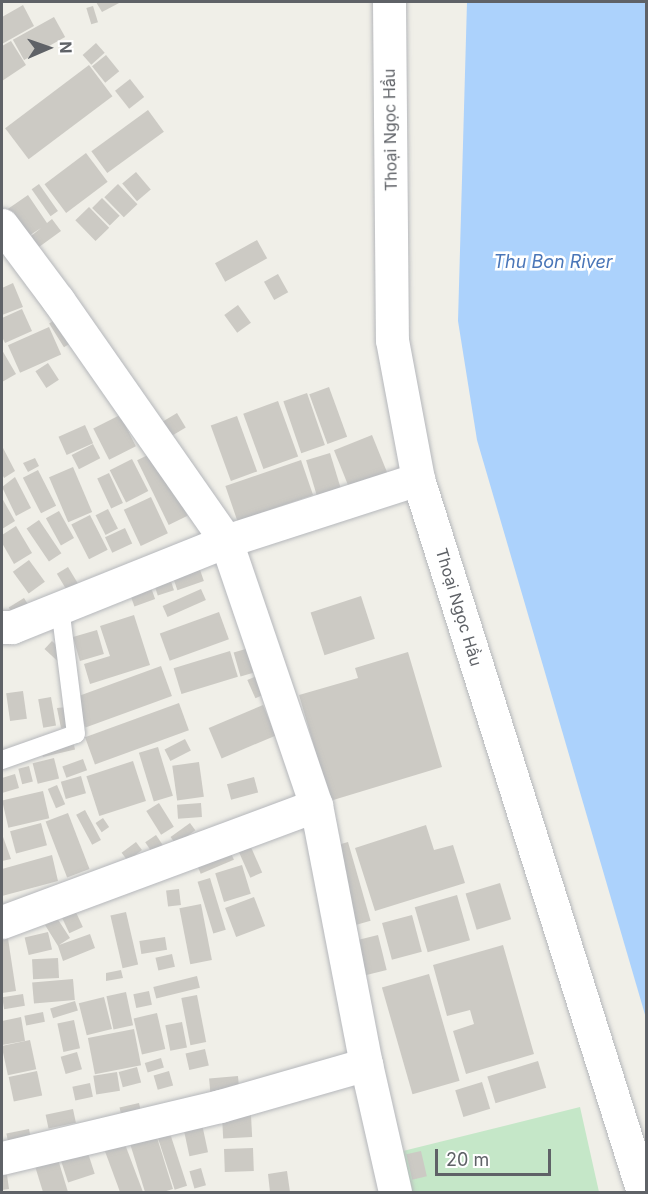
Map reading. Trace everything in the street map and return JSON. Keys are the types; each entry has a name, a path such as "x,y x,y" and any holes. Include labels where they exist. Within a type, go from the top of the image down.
{"street":[{"name":"Thoại Ngọc Hầu","path":"389,2 392,340 418,479 643,1192"},
{"path":"2,225 58,300 226,541 316,805 366,1064 395,1192"},
{"path":"2,627 12,627 226,541 418,479"},
{"path":"2,922 316,805"},
{"path":"2,1158 219,1106 366,1064"}],"lane":[{"path":"2,760 76,734 60,608"}],"green space":[{"path":"580,1107 599,1192 406,1192 399,1152"}],"water":[{"name":"Thu Bon River","path":"467,2 646,2 646,1018 477,440 458,321"}],"building":[{"path":"96,2 121,2 102,12"},
{"path":"23,5 34,26 2,44 2,17"},
{"path":"93,6 98,22 91,24 86,8"},
{"path":"54,17 65,37 24,60 13,40"},
{"path":"11,41 26,65 2,81 2,46"},
{"path":"96,43 105,53 91,65 83,55"},
{"path":"106,55 119,71 105,83 92,66"},
{"path":"89,65 112,96 29,159 5,128"},
{"path":"130,79 144,97 129,109 115,91"},
{"path":"148,110 164,132 107,173 91,151"},
{"path":"86,153 108,182 66,213 44,184"},
{"path":"136,172 151,190 137,201 122,184"},
{"path":"39,184 58,211 51,216 32,189"},
{"path":"118,184 137,204 124,217 104,197"},
{"path":"28,195 47,223 52,219 61,231 39,247 31,236 41,228 21,241 2,213"},
{"path":"102,198 120,216 110,226 92,208"},
{"path":"89,207 109,228 95,241 75,220"},
{"path":"257,240 267,258 225,282 215,263"},
{"path":"278,274 288,292 274,300 264,282"},
{"path":"13,283 23,307 2,315 2,288"},
{"path":"238,305 251,323 237,333 224,315"},
{"path":"22,309 32,331 5,343 2,337 2,318"},
{"path":"61,316 76,340 64,347 49,323"},
{"path":"49,327 61,354 20,373 8,345"},
{"path":"2,350 16,374 2,382"},
{"path":"48,363 59,380 46,388 35,371"},
{"path":"329,387 347,437 327,444 309,394"},
{"path":"307,393 325,445 301,453 283,401"},
{"path":"278,401 298,456 263,469 243,414"},
{"path":"177,413 186,428 169,437 161,423"},
{"path":"120,415 136,446 109,460 93,429"},
{"path":"237,416 257,471 231,481 211,426"},
{"path":"85,425 93,443 67,455 59,437"},
{"path":"372,435 390,480 352,495 334,450"},
{"path":"93,444 100,458 79,469 72,455"},
{"path":"2,446 15,471 4,478 2,474"},
{"path":"156,451 188,516 169,525 137,460"},
{"path":"330,453 341,488 317,496 306,460"},
{"path":"35,458 39,466 28,472 23,463"},
{"path":"132,459 148,491 126,502 110,470"},
{"path":"301,460 313,495 237,521 225,486"},
{"path":"73,467 92,512 68,522 49,477"},
{"path":"38,470 56,506 41,513 23,478"},
{"path":"109,473 123,503 111,508 97,478"},
{"path":"15,477 31,508 16,516 2,487"},
{"path":"151,497 168,533 141,546 124,510"},
{"path":"2,498 15,521 2,529"},
{"path":"108,509 118,529 106,535 96,515"},
{"path":"59,511 74,538 61,545 46,518"},
{"path":"90,515 108,550 89,559 71,525"},
{"path":"39,520 61,553 49,562 27,528"},
{"path":"16,526 32,553 14,564 2,543 2,535"},
{"path":"125,528 132,543 112,553 105,537"},
{"path":"29,560 45,582 29,594 13,572"},
{"path":"198,564 204,581 177,590 172,573"},
{"path":"68,567 81,589 70,596 57,574"},
{"path":"169,575 174,590 158,595 153,580"},
{"path":"150,585 155,599 134,607 129,593"},
{"path":"201,589 206,600 168,617 163,606"},
{"path":"361,596 375,639 324,655 311,612"},
{"path":"24,598 32,611 17,620 9,608"},
{"path":"219,612 229,639 170,661 160,634"},
{"path":"134,615 150,665 90,684 84,664 110,656 100,626"},
{"path":"97,630 104,654 80,661 73,637"},
{"path":"52,641 67,655 60,663 44,649"},
{"path":"249,648 256,672 241,676 234,652"},
{"path":"230,651 238,677 181,694 174,668"},
{"path":"408,652 442,767 330,801 299,695 358,678 355,668"},
{"path":"161,666 172,696 85,728 75,697"},
{"path":"261,674 269,692 255,698 247,680"},
{"path":"23,691 27,719 10,721 6,693"},
{"path":"51,697 56,726 43,728 38,699"},
{"path":"179,703 189,730 95,764 85,737"},
{"path":"263,705 276,735 222,758 209,728"},
{"path":"66,707 71,726 61,728 57,708"},
{"path":"71,732 75,750 43,757 39,739"},
{"path":"185,739 191,751 170,761 165,749"},
{"path":"158,747 173,796 154,802 139,753"},
{"path":"54,758 59,778 38,784 33,763"},
{"path":"83,759 87,770 66,778 62,767"},
{"path":"133,761 146,801 99,816 86,776"},
{"path":"199,762 204,797 177,800 172,766"},
{"path":"29,766 33,782 22,784 18,769"},
{"path":"15,774 19,788 2,793 2,778"},
{"path":"81,776 86,793 66,799 61,782"},
{"path":"254,777 258,792 231,800 227,784"},
{"path":"57,785 65,804 56,808 48,789"},
{"path":"43,791 49,818 8,828 2,800"},
{"path":"159,803 174,827 161,835 146,811"},
{"path":"201,803 202,817 178,819 177,805"},
{"path":"85,810 101,840 92,845 76,815"},
{"path":"68,813 90,869 67,878 46,822"},
{"path":"103,818 109,827 102,832 96,823"},
{"path":"41,823 47,845 16,853 10,831"},
{"path":"190,823 195,830 176,844 171,837"},
{"path":"426,825 434,850 453,845 465,883 375,911 355,848"},
{"path":"2,834 11,859 2,861"},
{"path":"156,835 164,847 153,854 145,842"},
{"path":"136,842 142,850 128,861 122,853"},
{"path":"348,842 371,921 350,927 328,848"},
{"path":"250,845 262,872 250,878 238,850"},
{"path":"228,846 234,860 201,874 195,860"},
{"path":"52,855 58,881 2,896 2,869"},
{"path":"242,865 251,894 224,902 215,873"},
{"path":"210,878 226,930 213,933 198,882"},
{"path":"500,883 511,919 477,930 466,894"},
{"path":"179,889 181,905 168,906 166,891"},
{"path":"457,895 470,940 428,952 415,907"},
{"path":"254,897 265,926 236,937 225,908"},
{"path":"201,904 212,960 190,964 179,908"},
{"path":"74,908 83,927 69,933 60,914"},
{"path":"126,912 138,965 123,968 110,916"},
{"path":"412,915 422,952 392,960 382,923"},
{"path":"57,918 70,938 59,945 90,934 95,948 63,961 58,946 45,925"},
{"path":"7,932 16,991 2,993 2,933"},
{"path":"48,932 52,950 29,955 25,937"},
{"path":"378,935 387,970 363,976 355,941"},
{"path":"165,937 167,950 141,954 139,941"},
{"path":"503,945 534,1054 466,1074 453,1031 474,1024 470,1010 447,1016 433,965"},
{"path":"172,954 175,967 158,970 155,958"},
{"path":"58,958 59,978 33,979 32,959"},
{"path":"121,970 123,978 106,981 106,973"},
{"path":"429,974 460,1081 412,1094 382,988"},
{"path":"197,976 200,988 156,999 153,987"},
{"path":"73,979 75,1000 34,1003 32,983"},
{"path":"149,991 152,1005 136,1008 133,994"},
{"path":"126,992 133,1025 114,1029 106,996"},
{"path":"23,994 25,1006 4,1009 2,997"},
{"path":"197,995 206,1042 190,1045 181,998"},
{"path":"104,997 112,1029 87,1035 79,1003"},
{"path":"75,1001 78,1011 53,1018 50,1009"},
{"path":"43,1012 45,1022 26,1025 24,1016"},
{"path":"157,1013 165,1049 142,1054 134,1018"},
{"path":"21,1017 25,1041 2,1045 2,1021"},
{"path":"74,1020 80,1048 63,1052 57,1024"},
{"path":"182,1022 187,1048 170,1051 165,1025"},
{"path":"134,1029 141,1065 95,1074 88,1038"},
{"path":"30,1040 36,1069 8,1075 2,1046"},
{"path":"205,1049 209,1066 189,1070 186,1053"},
{"path":"77,1052 82,1069 66,1074 61,1057"},
{"path":"161,1058 164,1068 148,1073 145,1063"},
{"path":"538,1061 546,1088 496,1103 487,1076"},
{"path":"137,1067 141,1082 123,1087 119,1072"},
{"path":"37,1071 42,1095 14,1101 9,1077"},
{"path":"169,1071 173,1085 158,1090 154,1075"},
{"path":"117,1072 120,1091 96,1095 93,1076"},
{"path":"238,1076 240,1098 211,1100 209,1079"},
{"path":"482,1082 490,1109 463,1117 455,1090"},
{"path":"90,1083 93,1097 75,1100 72,1087"},
{"path":"139,1103 142,1116 122,1120 120,1107"},
{"path":"73,1109 76,1123 49,1129 46,1115"},
{"path":"251,1115 252,1137 223,1138 222,1117"},
{"path":"167,1124 187,1186 175,1190 155,1128"},
{"path":"202,1124 208,1152 189,1156 183,1128"},
{"path":"154,1128 173,1189 163,1192 145,1192 128,1137"},
{"path":"29,1129 31,1139 8,1143 6,1133"},
{"path":"123,1139 143,1192 120,1192 103,1146"},
{"path":"253,1148 254,1171 225,1172 224,1149"},
{"path":"87,1150 95,1174 68,1182 60,1159"},
{"path":"421,1151 427,1176 412,1180 406,1154"},
{"path":"57,1156 68,1192 43,1192 34,1163"},
{"path":"5,1161 9,1189 2,1190 2,1162"},
{"path":"201,1168 206,1185 194,1189 189,1171"},
{"path":"287,1171 290,1192 270,1192 268,1174"}]}
